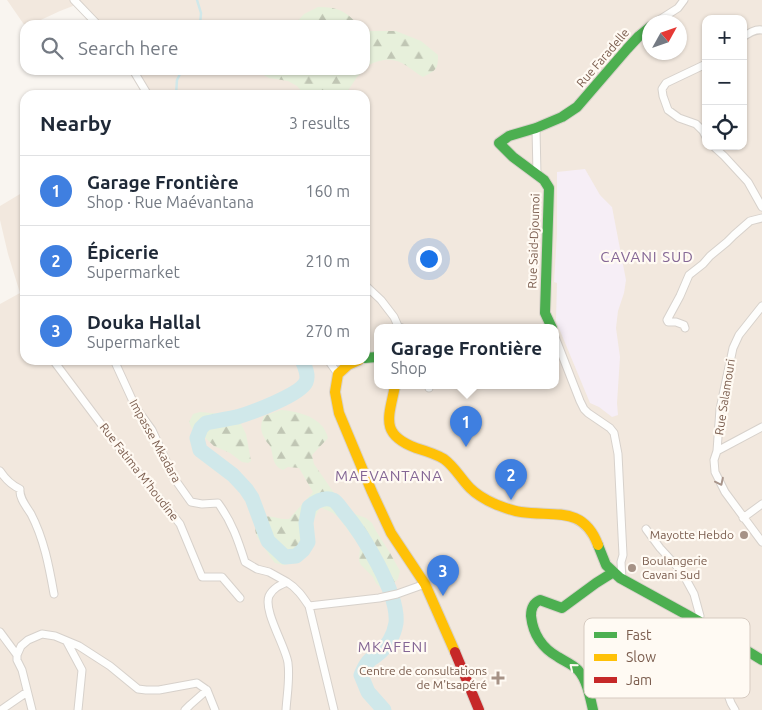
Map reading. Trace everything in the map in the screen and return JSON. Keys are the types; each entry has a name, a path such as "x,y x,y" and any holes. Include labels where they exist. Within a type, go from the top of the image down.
{"street":[{"path":"74,0 93,20"},
{"path":"667,15 678,8 684,0"},
{"path":"747,34 762,30"},
{"name":"Rue Faradelle","path":"577,107 642,34"},
{"path":"702,66 666,83 662,89 668,110 679,118 696,124 702,132"},
{"path":"136,75 145,90"},
{"name":"Rue Said-Djoumoi","path":"550,324 546,313 544,299 549,188 544,180 513,157 499,143 509,136 536,128 562,117 577,107"},
{"path":"536,128 537,174"},
{"path":"717,150 748,182 762,207"},
{"path":"685,328 682,324 668,322 667,320 689,275 750,221 762,218"},
{"path":"370,289 381,300 398,324"},
{"name":"Rue Salamouri","path":"762,306 739,334 733,348 720,409 717,451 714,460 715,472 724,492 762,542"},
{"path":"559,346 584,409 614,433 618,454 623,555 621,562 622,580"},
{"name":"Rue Fatima M'houdine","path":"57,365 125,456 180,524 202,577 222,577 240,598"},
{"name":"Impasse Mkadara","path":"116,365 136,408 152,430 174,478 191,502 202,504 218,503 229,519 245,562 256,570 269,572 287,582"},
{"path":"332,365 338,374"},
{"path":"348,365 338,374 335,392 340,414 391,533 425,584 479,710"},
{"path":"394,389 389,412 389,424 392,432 399,440 440,456 454,467 469,486 483,498 518,512 565,515 580,520 588,526 595,537 605,564 612,573 692,618"},
{"path":"717,451 762,427"},
{"path":"0,471 13,486 20,489 20,495 36,524 50,567 54,594"},
{"path":"743,518 762,504"},
{"path":"646,528 660,548 682,572 694,594 699,618"},
{"path":"584,683 577,669 541,645 530,614 532,606 539,600 562,608 612,573"},
{"path":"286,710 288,662 272,619 268,602 270,595 275,589 287,582 293,585 309,606 334,710"},
{"path":"309,606 379,598 425,584"},
{"path":"0,632 17,655 32,710"},
{"path":"17,655 21,646 28,640 42,634 55,636 79,646 110,666 138,689 159,690 197,683 208,690 215,710"},
{"path":"67,642 82,670 78,710"},
{"path":"750,653 762,660"},
{"path":"185,710 208,690"},
{"path":"1,710 27,692"},
{"path":"589,698 593,710"},
{"path":"729,698 735,710"}],"shaded area":[{"path":"7,0 762,0 762,710 0,710 0,304 20,293 20,365 370,365 370,90 141,90 133,75 370,75 370,20 92,20 78,4 41,20 21,20"},
{"path":"585,169 600,195 612,207 626,280 618,311 616,328 620,357 618,415 612,417 590,403 559,328 559,324 556,321 557,283 554,282 557,234 557,172"},
{"path":"20,194 20,293 8,254 0,220 0,206"}],"green space":[{"path":"318,7 331,8 341,11 354,20 299,20 304,14"},
{"path":"370,31 396,31 421,41 438,55 437,67 423,77 398,61 386,60 371,64"},
{"path":"264,75 359,75 348,90 301,90 288,81 269,78"},
{"path":"281,410 298,413 314,419 324,428 328,438 312,455 314,464 343,506 349,512 366,518 372,523 390,553 400,571 398,579 388,588 381,588 361,565 359,561 360,546 339,518 320,507 295,561 284,565 275,563 259,539 255,529 256,520 269,516 289,519 313,492 299,468 288,467 283,470 276,465 270,446 261,431 264,416"},
{"path":"200,412 222,414 227,412 239,420 246,434 251,461 248,463 242,462 230,453 214,446 192,429 189,422 193,414"}],"waterway":[{"path":"197,0 201,13 200,20"},
{"path":"176,90 180,75"},
{"path":"304,365 307,377 306,382 295,392 253,412 206,423 201,428 197,438 200,450 233,475 246,489 252,498 268,541 285,557 296,556 308,542 306,523 309,507 320,500 330,499 336,502 360,534 386,580 395,610 396,623 392,636 387,645 367,663 361,675 368,692 384,710"}],"traffic: fast":[{"path":"550,324 545,313 549,188 544,180 513,157 499,143 509,136 536,128 562,117 577,107 642,34"},
{"path":"370,358 374,357"},
{"path":"598,545 606,565 620,578 693,618"},
{"path":"584,679 576,668 552,653 539,640 534,629 531,611 534,604 540,600 562,608 612,573"},
{"path":"750,653 762,660"},
{"path":"590,698 593,710"}],"traffic: slow":[{"path":"348,365 338,374 335,392 339,413 391,533 425,584 455,652"},
{"path":"394,389 389,423 396,437 404,443 444,459 470,488 488,501 504,508 518,511 566,515 575,518 592,532 598,545"}],"traffic: jam":[{"path":"455,652 479,710"}],"place":[{"name":"Garage Frontière","path":"466,447"},
{"name":"Épicerie","path":"511,500"},
{"name":"Mayotte Hebdo","path":"744,535"},
{"name":"Boulangerie Cavani Sud","path":"632,568"},
{"name":"Douka Hallal","path":"443,596"},
{"name":"Centre de consultations de M'tsapéré","path":"498,678"}],"district":[{"name":"CAVANI SUD","path":"647,257"},
{"name":"MAEVANTANA","path":"389,476"},
{"name":"MKAFENI","path":"393,647"}]}
